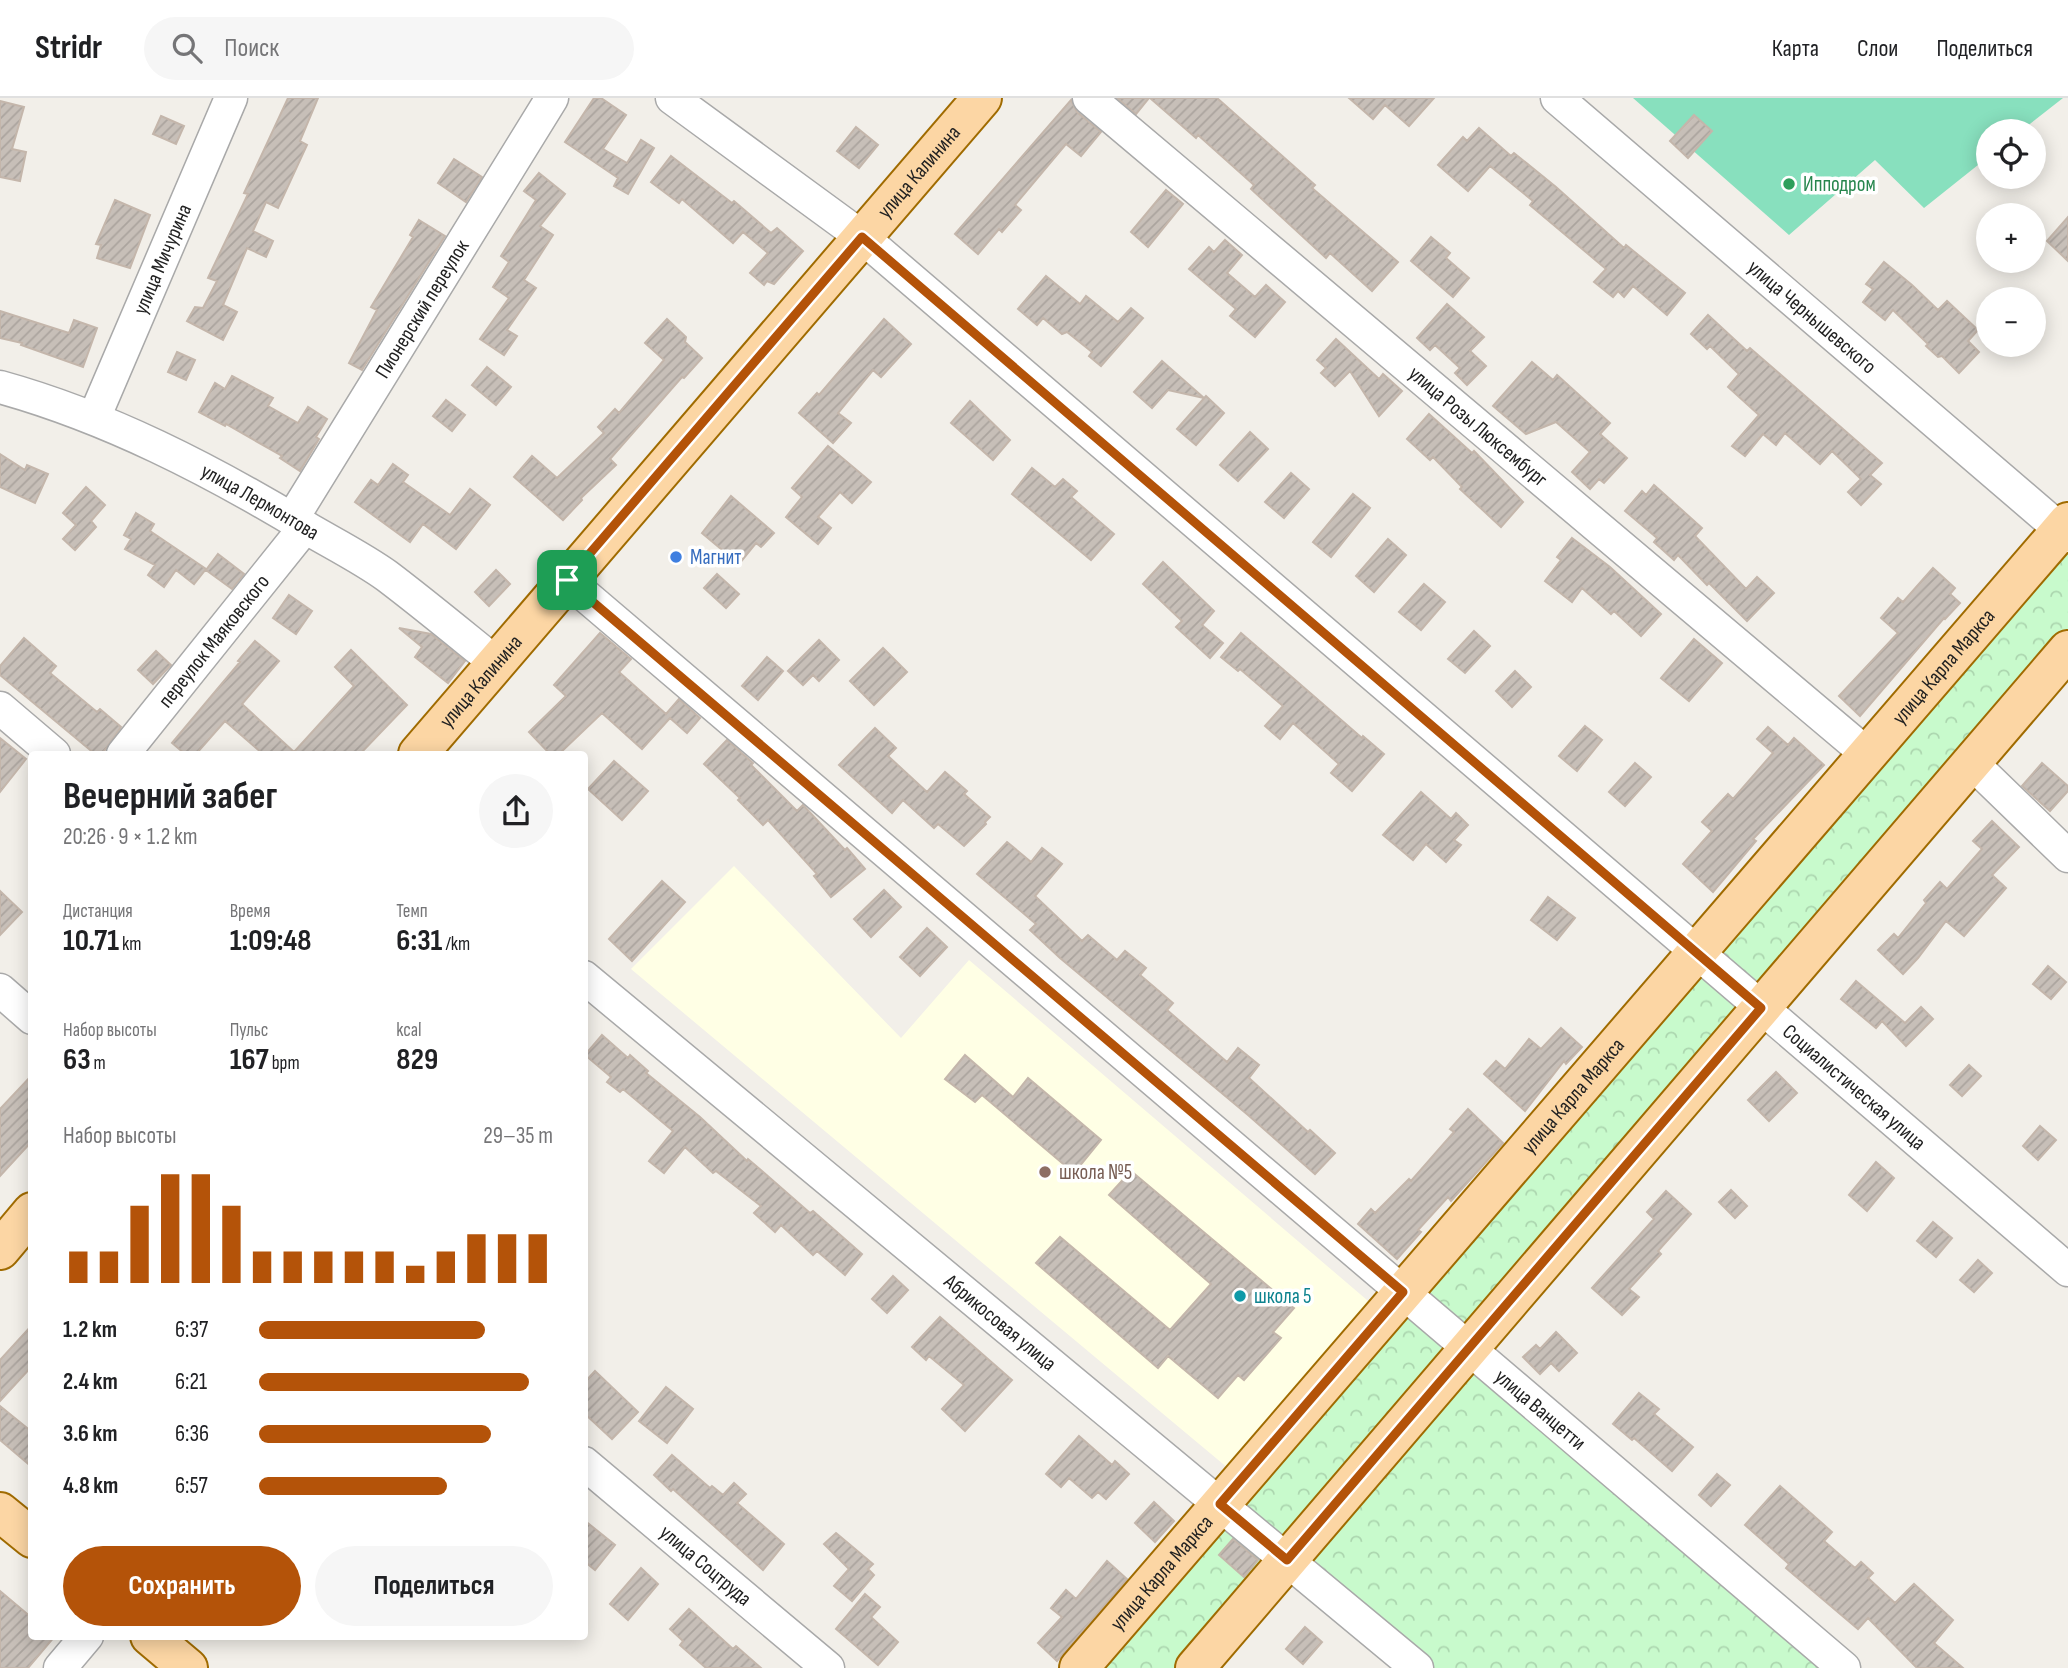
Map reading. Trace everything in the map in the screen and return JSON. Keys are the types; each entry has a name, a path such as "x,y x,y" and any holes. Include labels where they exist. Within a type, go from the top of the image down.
{"main road":[{"name":"улица Калинина","path":"421,751 982,98"},
{"name":"улица Карла Маркса","path":"1079,1668 1867,754 2066,529"},
{"path":"1195,1668 2068,650"},
{"path":"0,1250 28,1217"},
{"path":"0,1512 28,1535"},
{"path":"155,1640 188,1668"}],"street":[{"name":"улица Мичурина","path":"94,418 231,98"},
{"name":"Пионерский переулок","path":"298,523 552,98"},
{"name":"Социалистическая улица","path":"672,98 862,237 2068,1270"},
{"name":"улица Розы Люксембург","path":"1089,98 1867,754"},
{"name":"улица Чернышевского","path":"1557,98 2066,529"},
{"name":"улица Лермонтова","path":"0,387 94,418 176,456 298,523 386,575 496,663"},
{"name":"переулок Маяковского","path":"125,751 298,523"},
{"name":"улица Ванцетти","path":"567,580 1844,1668"},
{"path":"0,708 50,751"},
{"path":"1972,763 2068,856"},
{"name":"Абрикосовая улица","path":"588,980 1417,1668"},
{"path":"0,990 28,1014"},
{"name":"улица Соцтруда","path":"588,1466 828,1668"},
{"path":"60,1668 84,1640"}],"shaded area":[{"name":"школа №5","path":"734,866 901,1038 969,960 1374,1306 1235,1474 631,969"}],"green space":[{"name":"Ипподром","path":"1633,98 2063,98 2036,119 1976,119 1976,167 1924,208 1875,160 1789,235"},
{"path":"2068,522 2068,650 1469,1348 1844,1668 1417,1668 1287,1561 1195,1668 1076,1668"}],"building":[{"path":"288,98 318,98 300,141 307,145 278,208 266,202 253,231 273,241 266,257 247,248 223,305 237,312 223,340 187,321 195,307 203,308 217,281 208,278 248,194 244,193"},
{"path":"594,98 601,98 626,115 603,149 627,163 641,140 654,148 628,194 614,186 618,178 565,142"},
{"path":"1117,98 1149,98 1136,114"},
{"path":"1150,98 1217,98 1315,185 1312,188 1398,262 1372,291 1330,253 1326,258 1251,189 1254,185 1198,135 1196,138"},
{"path":"1349,98 1434,98 1409,126 1385,105 1373,119"},
{"path":"1071,100 1077,112 1101,132 1081,156 1066,144 1015,205 1021,210 1002,232 999,229 978,254 955,234"},
{"path":"0,101 24,107 12,149 26,152 20,181 0,177"},
{"path":"1694,115 1712,131 1688,158 1670,141"},
{"path":"161,116 184,126 176,144 153,134"},
{"path":"856,127 878,145 859,168 837,151"},
{"path":"1479,128 1511,156 1514,153 1556,187 1624,248 1626,245 1685,293 1667,315 1633,286 1624,297 1618,291 1613,297 1594,282 1606,269 1530,205 1533,201 1490,166 1468,191 1438,165 1463,137 1467,141"},
{"path":"671,156 732,203 734,201 771,233 777,228 803,251 774,284 767,281 764,285 750,273 768,253 743,232 733,243 682,199 679,203 651,182"},
{"path":"454,159 482,177 466,202 438,183"},
{"path":"539,173 565,194 540,226 553,235 524,280 536,288 507,330 517,336 504,355 480,339 509,298 493,287 509,262 501,256 536,200 524,191"},
{"path":"1166,190 1183,204 1148,247 1131,232"},
{"path":"115,200 150,215 130,268 97,258 101,245 96,244"},
{"path":"2068,217 2068,261 2047,241"},
{"path":"419,220 445,236 362,370 349,363 377,310 371,307 413,237 410,235"},
{"path":"1431,237 1450,253 1446,258 1469,278 1453,297 1411,261"},
{"path":"1225,240 1242,255 1227,273 1255,297 1266,285 1285,302 1255,337 1230,316 1236,309 1189,269 1209,247 1214,252"},
{"path":"1884,262 1938,310 1947,301 1976,328 1976,332 1968,341 1976,349 1976,355 1959,373 1942,356 1938,357 1926,346 1928,344 1893,310 1885,320 1863,302 1873,289 1866,284"},
{"path":"1046,276 1080,304 1086,296 1118,322 1131,308 1143,318 1101,366 1089,356 1092,352 1067,332 1062,334 1043,318 1037,325 1018,309"},
{"path":"1447,304 1484,337 1470,351 1486,366 1467,385 1455,373 1460,368 1435,345 1430,350 1417,338"},
{"path":"0,311 69,333 74,320 97,328 83,367 21,345 22,343 0,338"},
{"path":"1708,315 1747,351 1750,348 1882,463 1870,475 1881,484 1861,505 1848,492 1861,479 1832,451 1820,464 1785,433 1776,445 1763,434 1745,456 1732,446 1759,415 1728,387 1739,374 1710,346 1707,349 1691,334"},
{"path":"667,319 686,337 685,342 702,358 610,459 616,465 581,498 563,520 514,477 532,456 557,478 604,433 598,427 615,409 619,413 664,360 645,343"},
{"path":"884,319 911,344 881,377 873,370 838,413 851,423 833,443 799,413 817,393 819,395"},
{"path":"1336,339 1379,379 1383,374 1402,391 1379,416 1350,371 1335,386 1321,373 1326,368 1317,360"},
{"path":"177,352 195,360 186,380 168,372"},
{"path":"1162,361 1204,398 1168,390 1152,408 1134,392"},
{"path":"1532,362 1553,380 1557,375 1610,423 1600,434 1627,458 1604,483 1599,479 1590,489 1572,472 1590,452 1556,422 1526,434 1493,406"},
{"path":"487,367 511,387 496,405 472,385"},
{"path":"232,376 273,398 268,406 298,423 308,407 327,419 316,437 319,439 300,471 280,458 282,456 199,412 215,383 225,389"},
{"path":"1206,396 1224,413 1196,445 1177,429"},
{"path":"446,400 465,415 452,431 433,416"},
{"path":"970,401 1010,440 993,460 951,423"},
{"path":"1429,414 1472,453 1474,451 1523,502 1501,527 1460,489 1462,487 1433,457 1430,460 1407,439"},
{"path":"1250,432 1268,449 1238,481 1220,465"},
{"path":"828,446 871,482 852,503 840,492 818,517 831,528 818,544 786,517 802,497 792,488"},
{"path":"0,454 25,470 27,465 48,474 35,503 0,487"},
{"path":"393,464 408,475 403,482 450,515 470,489 490,505 456,549 423,524 410,542 355,502 371,480 378,485"},
{"path":"1032,468 1055,487 1063,479 1077,491 1071,497 1114,534 1091,560 1012,494"},
{"path":"1291,473 1309,489 1284,518 1265,502"},
{"path":"1654,485 1702,528 1695,536 1746,589 1757,577 1774,593 1747,621 1678,555 1674,560 1654,542 1657,538 1625,511 1642,491 1646,495"},
{"path":"86,487 105,505 91,521 96,527 75,550 63,539 76,525 63,513"},
{"path":"1353,494 1370,508 1331,557 1313,542"},
{"path":"731,496 774,533 761,547 756,543 739,564 702,533"},
{"path":"136,513 154,524 150,531 206,569 194,584 176,570 164,587 148,575 155,565 125,549 131,539 124,535"},
{"path":"1572,538 1610,567 1661,614 1641,636 1614,611 1611,614 1582,588 1572,602 1545,581 1561,560 1557,557"},
{"path":"1388,539 1406,555 1374,592 1356,576"},
{"path":"218,554 244,574 232,589 206,570"},
{"path":"1163,562 1214,611 1202,625 1223,643 1210,658 1176,627 1182,621 1143,584"},
{"path":"1933,568 1955,588 1950,594 1960,603 1860,716 1839,696 1898,633 1881,618 1898,598 1903,602"},
{"path":"496,570 510,584 489,606 475,592"},
{"path":"717,574 739,594 726,608 704,588"},
{"path":"1424,584 1445,602 1421,630 1399,612"},
{"path":"289,595 312,611 296,634 273,618"},
{"path":"399,628 431,634 465,661 448,683 415,657 422,647"},
{"path":"1474,631 1490,646 1465,673 1448,659"},
{"path":"600,633 631,659 619,672 666,714 679,699 700,718 687,733 670,718 642,749 602,713 562,751 547,751 529,732 566,696 554,685"},
{"path":"1241,633 1384,754 1352,791 1331,773 1339,764 1293,723 1280,739 1265,726 1283,706 1240,669 1238,671 1221,657"},
{"path":"24,638 56,666 50,673 97,712 100,709 121,727 104,751 91,751 0,675 0,666"},
{"path":"1694,639 1722,663 1689,701 1661,678"},
{"path":"819,640 839,660 819,681 813,675 803,685 788,671"},
{"path":"255,641 279,661 242,704 293,751 260,751 225,721 199,751 181,751 172,743 240,662 238,661"},
{"path":"883,648 907,672 874,705 850,681"},
{"path":"351,650 407,705 363,751 295,751 354,686 335,667"},
{"path":"156,651 171,665 153,684 138,670"},
{"path":"767,657 783,671 758,700 742,686"},
{"path":"1515,671 1531,687 1512,707 1496,691"},
{"path":"1585,726 1602,740 1577,771 1559,756"},
{"path":"1768,727 1788,745 1794,738 1824,765 1753,839 1756,841 1713,892 1683,864 1712,831 1702,822 1728,794 1733,799 1773,753 1757,739"},
{"path":"875,728 896,748 888,756 927,792 945,772 967,791 964,794 990,817 964,846 938,824 934,828 903,800 892,813 839,765"},
{"path":"0,738 26,759 0,792"},
{"path":"727,740 753,763 751,765 797,811 803,805 865,869 831,897 814,876 817,874 768,820 763,825 738,800 740,798 704,764"},
{"path":"614,761 648,791 622,820 588,789"},
{"path":"1635,763 1651,777 1625,806 1609,792"},
{"path":"2042,763 2068,786 2068,791 2050,811 2022,786"},
{"path":"1421,792 1451,819 1456,813 1468,825 1454,840 1461,845 1446,862 1426,844 1413,860 1383,835"},
{"path":"1992,821 2019,847 1992,875 2006,888 1964,936 1946,921 1903,974 1878,950 1894,934 1898,938 1940,882 1947,889 1982,849 1973,841"},
{"path":"1007,842 1031,862 1042,848 1062,864 1035,896 1082,941 1088,935 1117,960 1125,951 1146,968 1140,975 1173,1003 1167,1010 1227,1062 1238,1048 1259,1065 1249,1078 1335,1153 1315,1174 1060,958 1030,930 1036,924 977,874"},
{"path":"662,881 685,902 632,961 609,939"},
{"path":"884,890 901,907 871,937 854,919"},
{"path":"0,891 22,912 0,935"},
{"path":"1548,897 1575,918 1557,940 1531,920"},
{"path":"927,928 947,947 920,976 900,957"},
{"path":"2048,966 2066,982 2051,999 2033,984"},
{"path":"1856,981 1905,1023 1921,1007 1933,1019 1906,1046 1882,1021 1876,1028 1841,999"},
{"path":"1561,1028 1582,1047 1566,1064 1564,1061 1525,1111 1484,1074 1496,1061 1505,1069 1529,1039 1541,1049"},
{"path":"602,1035 628,1058 630,1055 648,1071 646,1073 700,1117 747,1161 748,1159 810,1213 813,1211 862,1254 845,1275 817,1251 813,1255 781,1225 775,1232 754,1213 761,1206 716,1171 713,1173 685,1147 664,1173 649,1161 673,1131 623,1089 620,1092 607,1082 611,1077 588,1058 588,1051"},
{"path":"965,1055 1013,1097 1028,1078 1101,1140 1074,1173 982,1095 975,1102 945,1079"},
{"path":"1969,1065 1981,1076 1962,1096 1950,1085"},
{"path":"1776,1072 1797,1093 1769,1121 1748,1100"},
{"path":"28,1079 28,1145 0,1176 0,1109"},
{"path":"1468,1109 1503,1143 1451,1201 1448,1197 1418,1230 1421,1232 1397,1259 1358,1224 1371,1209 1375,1213 1409,1179 1411,1181 1454,1132 1450,1129"},
{"path":"2040,1126 2056,1140 2038,1160 2023,1146"},
{"path":"1876,1162 1894,1178 1867,1211 1849,1195"},
{"name":"школа 5","path":"1131,1171 1294,1308 1273,1332 1281,1338 1244,1380 1238,1375 1218,1398 1168,1356 1158,1368 1036,1263 1060,1237 1170,1330 1211,1284 1109,1195"},
{"path":"1731,1190 1747,1206 1735,1218 1719,1202"},
{"path":"1666,1191 1691,1214 1658,1251 1661,1254 1629,1289 1639,1297 1622,1315 1592,1288 1654,1219 1647,1212"},
{"path":"1933,1222 1952,1238 1936,1257 1917,1241"},
{"path":"1978,1260 1992,1273 1974,1292 1960,1280"},
{"path":"893,1276 908,1290 887,1313 872,1299"},
{"path":"940,1317 1012,1380 965,1431 942,1409 964,1385 929,1356 926,1360 912,1347"},
{"path":"28,1329 28,1370 0,1401 0,1360"},
{"path":"1556,1332 1577,1353 1559,1371 1551,1363 1540,1374 1523,1357 1536,1345 1540,1349"},
{"path":"595,1371 638,1412 612,1439 588,1417 588,1379"},
{"path":"666,1387 693,1409 667,1443 639,1421"},
{"path":"1639,1393 1659,1409 1654,1414 1693,1447 1672,1471 1634,1438 1632,1440 1613,1424"},
{"path":"0,1406 28,1429 28,1464 0,1440"},
{"path":"1079,1436 1112,1465 1115,1461 1129,1474 1106,1499 1098,1492 1092,1498 1069,1478 1061,1487 1046,1474"},
{"path":"672,1455 710,1488 712,1486 723,1495 734,1483 746,1494 737,1503 784,1544 763,1570 654,1475"},
{"path":"1717,1474 1730,1485 1711,1506 1699,1495"},
{"path":"1780,1486 1832,1532 1824,1541 1855,1568 1861,1562 1873,1573 1868,1578 1895,1603 1914,1584 1953,1620 1934,1643 1963,1668 1917,1668 1868,1618 1858,1629 1786,1568 1789,1564 1745,1525"},
{"path":"1154,1502 1174,1521 1155,1542 1135,1523"},
{"path":"588,1523 615,1545 595,1570 588,1564"},
{"path":"836,1533 873,1564 868,1569 874,1575 852,1601 834,1586 849,1569 824,1544"},
{"path":"1233,1539 1258,1560 1244,1577 1219,1555"},
{"path":"1107,1561 1127,1579 1057,1661 1038,1643 1062,1617 1051,1608 1066,1590 1076,1599"},
{"path":"641,1568 658,1584 628,1620 610,1604"},
{"path":"0,1591 28,1615 28,1640 52,1640 28,1668 0,1668"},
{"path":"865,1594 880,1607 871,1617 898,1642 878,1665 836,1629"},
{"path":"689,1609 733,1649 736,1646 761,1668 706,1668 680,1645 683,1641 670,1629"},
{"path":"1305,1627 1322,1642 1303,1664 1286,1649"}],"place":[{"name":"Ипподром","path":"1789,184"},
{"name":"Магнит","path":"676,557"},
{"name":"школа №5","path":"1045,1172"},
{"name":"школа 5","path":"1240,1296"}],"route":[{"path":"862,237 1761,1008 1287,1560 1220,1504 1403,1292 567,580 862,237"}]}
